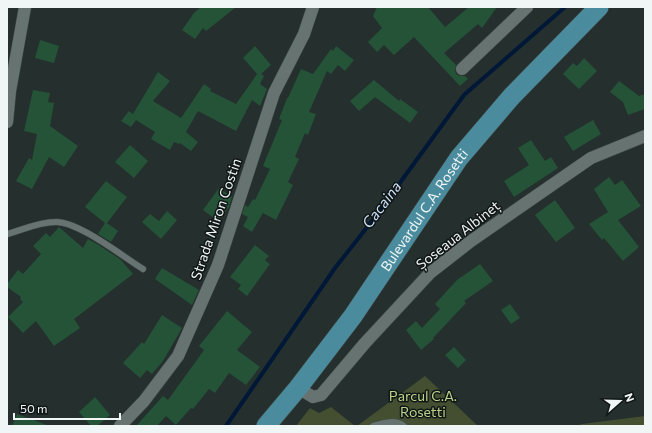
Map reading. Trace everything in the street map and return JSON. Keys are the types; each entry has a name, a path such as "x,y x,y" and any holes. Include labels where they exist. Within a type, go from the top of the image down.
{"main road":[{"name":"Bulevardul C.A. Rosetti","path":"266,426 298,388 370,292 458,158 512,96 599,7"}],"street":[{"path":"7,122 10,91 25,7"},
{"name":"Strada Miron Costin","path":"120,426 144,401 178,356 218,265 274,93 304,34 313,7"},
{"path":"462,69 519,10"},
{"name":"Șoseaua Albineț","path":"298,388 313,397 321,394 365,343 430,273 459,250 591,158 645,136"}],"lane":[{"path":"7,234 53,222 63,222 76,227 143,269"},
{"path":"373,426 387,422 401,424 404,426"}],"green space":[{"name":"Parcul C.A. Rosetti","path":"425,376 478,426 357,426"},
{"name":"Parcul C.A. Rosetti","path":"331,407 355,426 296,426 310,408 319,413"},
{"path":"645,416 645,426 576,426 582,424"}],"building":[{"path":"201,7 236,7 206,31 203,28 195,39 182,30 194,13"},
{"path":"377,7 428,7 445,27 469,7 497,7 482,28 478,24 444,53 456,65 456,74 465,76 468,79 460,86 414,37 394,55 384,45 377,52 368,42 382,28 373,16"},
{"path":"40,40 59,46 54,63 35,58"},
{"path":"255,46 271,65 261,74 264,76 260,84 267,89 260,106 252,100 236,131 198,111 186,132 198,142 191,151 180,143 174,142 170,150 151,139 155,132 136,120 131,127 121,121 129,111 133,114 158,72 170,81 153,101 181,118 204,84 211,89 210,91 236,104 257,74 243,58"},
{"path":"336,46 354,60 345,71 338,65 331,74 327,71 309,112 316,114 308,135 305,133 295,157 299,159 288,182 293,185 276,220 263,213 252,232 243,226 248,217 242,214 245,205 248,207 253,199 255,200 270,169 263,166 282,120 279,119 287,98 301,69 313,74 331,49 333,51"},
{"path":"584,58 597,71 579,89 563,74 573,63 577,66"},
{"path":"374,80 399,101 400,99 418,112 410,123 375,97 359,111 350,101"},
{"path":"619,81 639,96 645,94 645,109 628,115 623,102 610,92"},
{"path":"33,90 50,93 48,102 54,103 50,126 78,146 64,167 49,157 32,189 16,181 29,158 32,160 37,134 24,131"},
{"path":"593,120 601,134 573,151 564,137"},
{"path":"531,140 545,161 551,157 558,168 514,197 504,181 529,165 518,148"},
{"path":"130,145 148,161 134,178 115,162"},
{"path":"609,177 615,185 622,180 641,206 618,220 639,247 623,261 604,238 602,240 589,224 608,212 594,189"},
{"path":"106,181 127,197 107,223 118,231 111,242 98,234 105,223 85,207"},
{"path":"219,188 232,197 229,207 218,221 203,210"},
{"path":"555,200 575,228 556,242 535,215"},
{"path":"167,211 177,220 161,239 142,222 150,214 159,221"},
{"path":"59,227 83,248 88,239 97,244 120,259 133,274 74,319 80,328 54,346 36,321 23,333 8,317 23,302 20,299 21,297 7,287 7,284 18,270 23,274 41,254 33,246 46,233 50,237"},
{"path":"255,245 269,256 265,260 270,264 247,296 238,289 241,285 230,277"},
{"path":"480,264 493,281 464,301 466,303 433,338 434,339 421,350 406,330 416,321 422,328 440,309 435,304 457,280"},
{"path":"162,268 199,290 192,305 155,279"},
{"path":"510,304 520,318 511,324 501,310"},
{"path":"227,311 252,332 237,350 260,367 246,385 229,373 215,393 209,389 193,409 191,408 176,425 166,416 157,426 136,426 163,396 168,400 204,350 199,346"},
{"path":"162,315 182,328 163,361 152,374 147,370 140,378 123,363 142,342 144,344"},
{"path":"454,347 466,360 458,368 445,355"},
{"path":"95,397 110,415 97,426 91,426 79,412"},
{"path":"17,414 47,425 47,426 12,426"}],"waterway":[{"name":"Cacaina","path":"226,426 335,268 372,221 464,95 565,7"}]}
